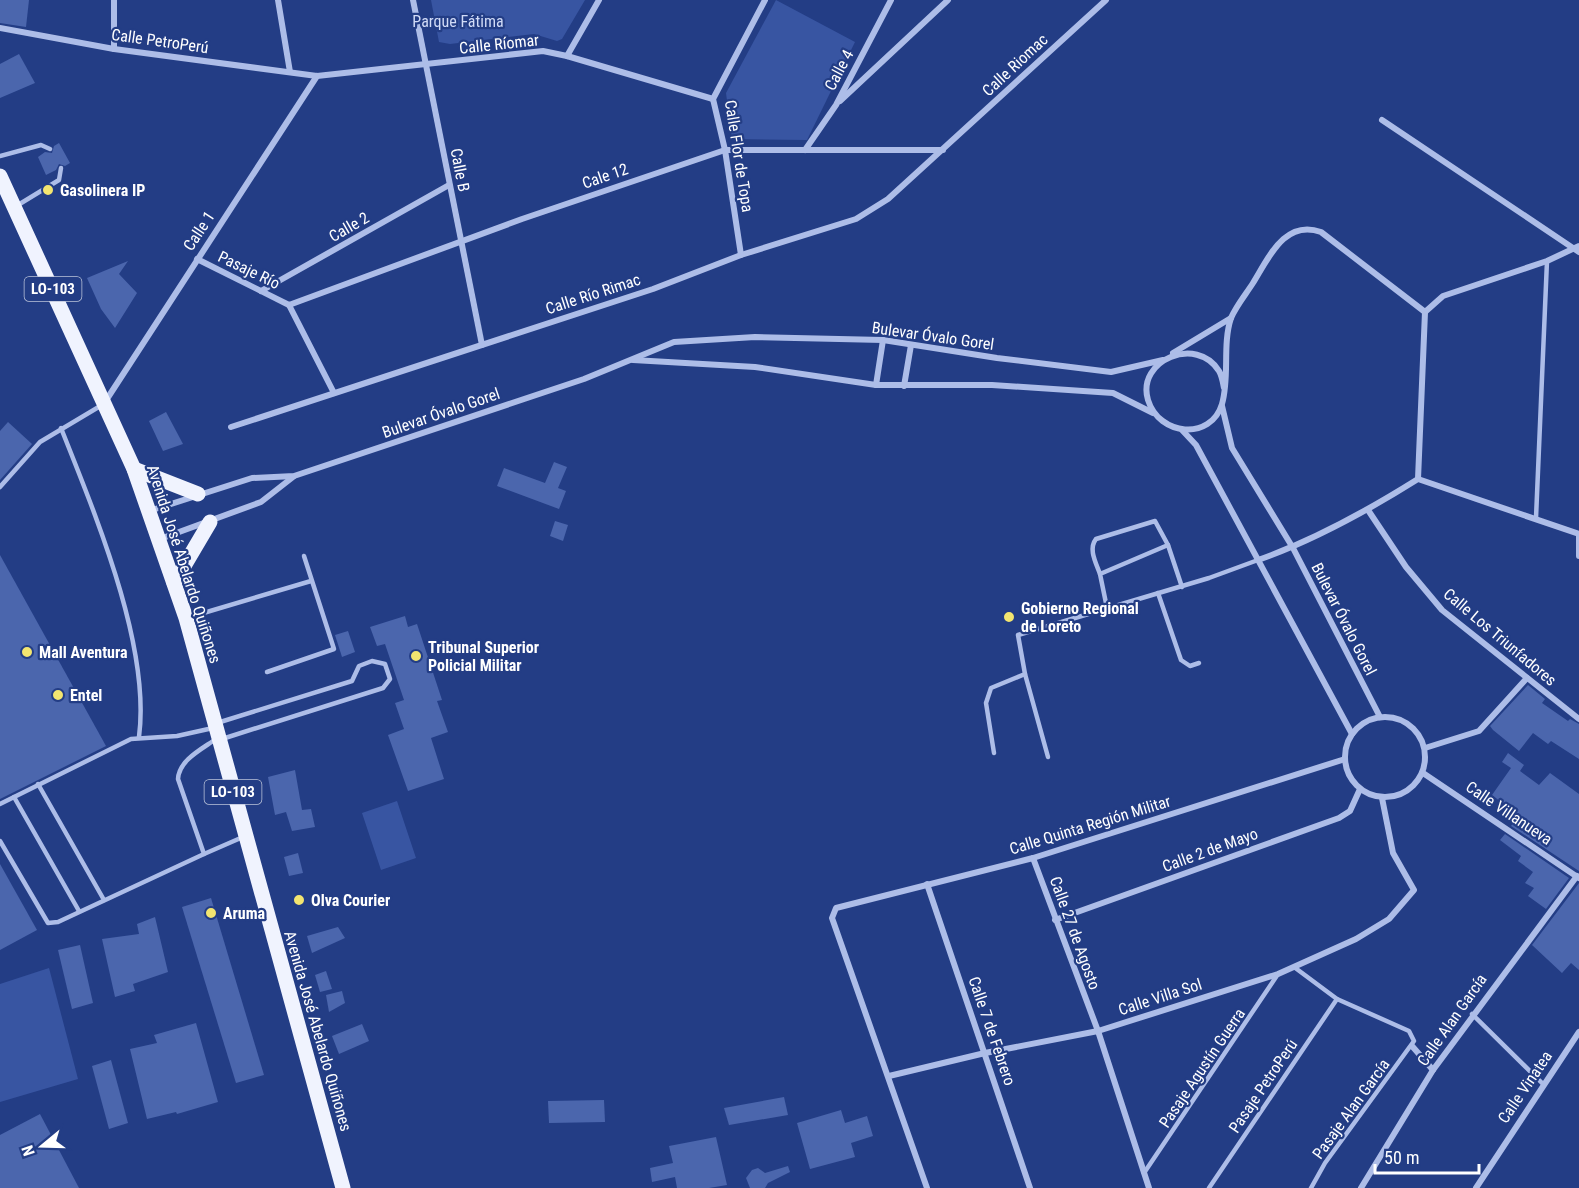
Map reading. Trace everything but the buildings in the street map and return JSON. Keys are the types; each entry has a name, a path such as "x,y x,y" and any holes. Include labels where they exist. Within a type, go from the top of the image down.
{"main road":[{"name":"Avenida José Abelardo Quiñones","path":"0,176 134,469 186,618 344,1188"},
{"path":"134,469 198,495"},
{"path":"174,583 210,522"}],"street":[{"path":"114,0 114,49"},
{"path":"278,0 290,72"},
{"name":"Calle B","path":"413,0 482,345"},
{"path":"567,56 599,0"},
{"name":"Calle Flor de Topa","path":"741,255 725,150 713,99 765,0"},
{"name":"Calle 4","path":"805,150 836,105 891,0"},
{"path":"836,105 948,0"},
{"name":"Calle Riomac","path":"943,150 1106,0"},
{"name":"Calle PetroPerú","path":"0,28 114,49 317,76"},
{"name":"Calle Ríomar","path":"317,76 543,51 713,99"},
{"name":"Calle 1","path":"105,402 317,76"},
{"path":"1382,120 1578,249"},
{"name":"Cale 12","path":"289,305 461,241 725,150 943,150"},
{"name":"Calle Río Rimac","path":"231,428 653,289 741,255 856,219 888,199 943,150"},
{"name":"Calle 2","path":"261,291 449,185"},
{"path":"1232,318 1277,243 1289,234 1311,228 1322,232 1425,312"},
{"path":"1418,479 1425,312 1443,296 1578,249"},
{"name":"Pasaje Río","path":"197,259 289,305"},
{"path":"289,305 334,393"},
{"name":"Bulevar Óvalo Gorel","path":"149,511 252,478 294,477 584,379 675,342 755,337 884,340 1111,372 1162,360 1232,318"},
{"name":"Bulevar Óvalo Gorel","path":"1232,318 1222,406 1232,448 1293,548 1380,717"},
{"path":"876,385 884,340"},
{"path":"904,386 911,345"},
{"path":"1170,355 1189,352 1206,358 1219,371 1224,388"},
{"name":"Bulevar Óvalo Gorel","path":"629,360 755,367 876,385 992,385 1113,393 1154,414 1166,426 1182,430 1196,445 1352,735"},
{"name":"Bulevar Óvalo Gorel","path":"1154,414 1147,398 1148,381 1162,360"},
{"path":"1182,430 1206,425 1222,406"},
{"name":"Bulevar Óvalo Gorel","path":"159,539 261,502 294,477"},
{"path":"1418,479 1536,518 1579,535 1579,556"},
{"path":"1258,560 1293,548 1368,510 1418,479"},
{"name":"Calle Los Triunfadores","path":"1368,510 1406,567 1442,610 1579,719"},
{"path":"1425,748 1479,730 1527,678"},
{"path":"1380,717 1403,721 1416,732 1425,748 1423,773 1407,792 1382,798 1360,789 1347,770 1345,759 1352,735 1359,726 1380,717"},
{"name":"Calle Quinta Región Militar","path":"889,1076 832,918 833,911 839,906 1034,858 1345,759"},
{"name":"Calle Villanueva","path":"1423,773 1578,877"},
{"name":"Calle 2 de Mayo","path":"1055,920 1339,818 1350,811 1360,789"},
{"name":"Calle Villa Sol","path":"889,1076 985,1053 1098,1031 1278,974 1356,939 1389,919 1414,890 1393,853 1382,798"},
{"name":"Calle 27 de Agosto","path":"1034,858 1055,920 1098,1031 1149,1188"},
{"name":"Calle Alan García","path":"1361,1188 1433,1070 1472,1014 1578,877"},
{"name":"Calle 7 de Febrero","path":"927,884 1030,1188"},
{"name":"Calle Vinatea","path":"1476,1188 1579,1032"},
{"path":"1412,1046 1433,1070"},
{"path":"889,1076 927,1188"}],"lane":[{"path":"0,156 41,145 50,149"},
{"path":"15,207 59,180 61,168"},
{"path":"1536,518 1547,261"},
{"path":"0,487 40,441 105,402"},
{"path":"61,428 126,609 142,711 139,737"},
{"path":"1107,608 1100,574 1092,552 1092,543 1096,539 1155,521 1167,545 1182,587"},
{"path":"1100,574 1167,545"},
{"path":"267,672 334,649 304,556"},
{"path":"1048,757 1025,674 1018,635 1182,587 1258,560"},
{"path":"186,618 311,581"},
{"path":"1158,593 1181,660 1190,666 1199,663"},
{"path":"0,804 139,737 217,732 383,688 390,679 385,664 372,661 359,666 352,681 217,732 186,762 178,772 178,779 204,854"},
{"path":"994,753 986,703 991,688 1025,674"},
{"path":"38,784 104,900"},
{"path":"14,797 79,911"},
{"path":"0,841 48,922 58,922 246,836"},
{"path":"1294,967 1337,999 1409,1031 1414,1041 1412,1046"},
{"name":"Pasaje Agustín Guerra","path":"1144,1173 1278,974"},
{"name":"Pasaje PetroPerú","path":"1209,1188 1337,999"},
{"path":"1472,1014 1543,1084"},
{"name":"Pasaje Alan García","path":"1311,1188 1325,1164 1412,1046"}],"green space":[{"name":"Parque Fátima","path":"431,0 585,0 562,39 557,41 534,34 450,44 439,42"},
{"path":"776,0 855,42 807,140 732,139 726,93"},
{"path":"397,801 416,858 381,870 362,813"},
{"path":"49,968 78,1079 0,1102 0,984"}],"place":[{"name":"Gasolinera IP","path":"48,190"},
{"name":"Gobierno Regional de Loreto","path":"1009,617"},
{"name":"Mall Aventura","path":"27,652"},
{"name":"Tribunal Superior Policial Militar","path":"416,656"},
{"name":"Entel","path":"58,695"},
{"name":"Olva Courier","path":"299,900"},
{"name":"Aruma","path":"211,913"}]}
